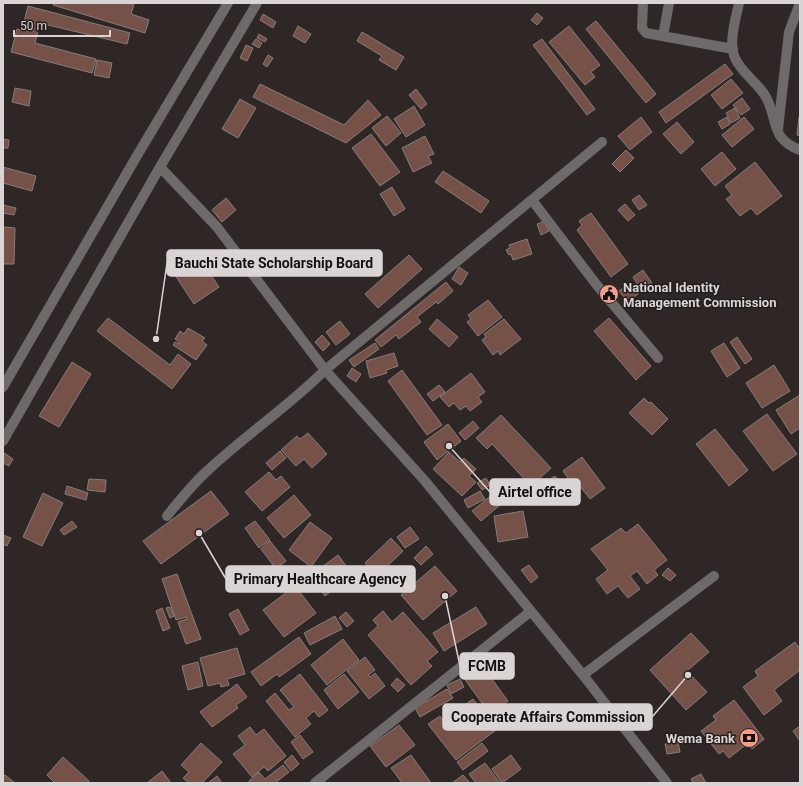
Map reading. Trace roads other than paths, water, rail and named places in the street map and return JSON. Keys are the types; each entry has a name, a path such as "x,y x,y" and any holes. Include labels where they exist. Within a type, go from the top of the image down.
{"street":[{"path":"3,387 138,154 228,3"},
{"path":"3,441 160,167 257,3"},
{"path":"643,3 642,28 646,33 733,48"},
{"path":"663,36 668,3"},
{"path":"738,3 733,48 734,58 767,98 778,134 789,146 800,150"},
{"path":"778,134 789,32 800,3"},
{"path":"166,516 205,472 299,395 325,370 602,142"},
{"path":"160,167 217,227 325,370 425,481 584,675 667,783"},
{"path":"532,200 596,284 658,358"},
{"path":"584,675 714,576"},
{"path":"315,783 531,611"}],"place":[{"name":"National Identity Management Commission","path":"609,294"},
{"name":"Bauchi State Scholarship Board","path":"156,339"},
{"name":"Airtel office","path":"449,446"},
{"name":"Primary Healthcare Agency","path":"199,533"},
{"name":"FCMB","path":"445,596"},
{"name":"Cooperate Affairs Commission","path":"688,675"},
{"name":"Wema Bank","path":"749,738"}]}
